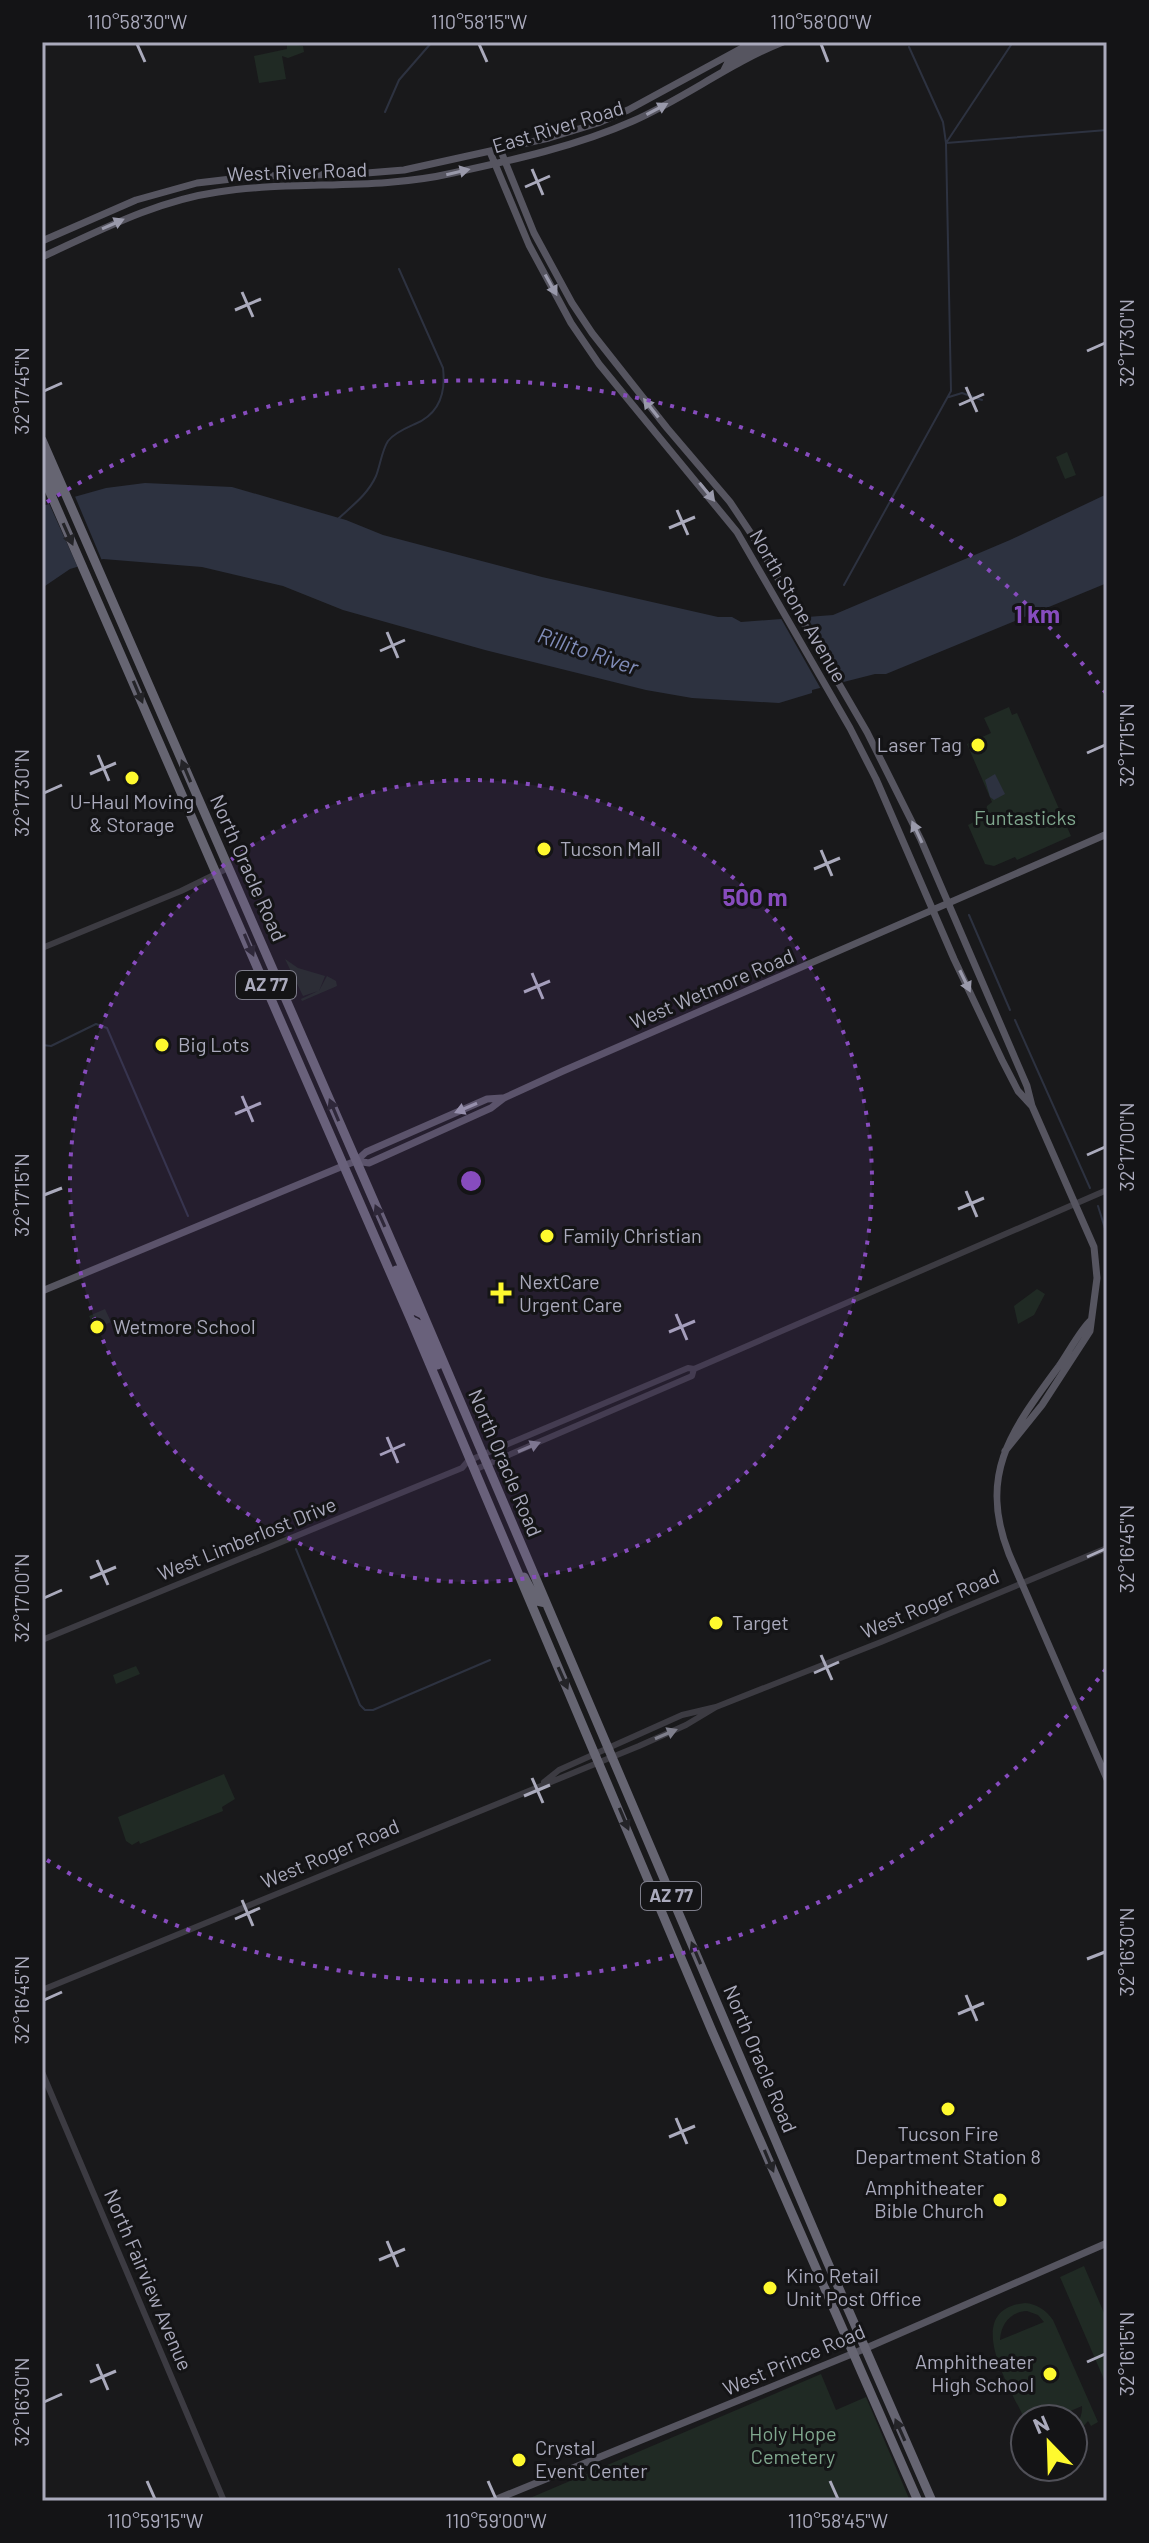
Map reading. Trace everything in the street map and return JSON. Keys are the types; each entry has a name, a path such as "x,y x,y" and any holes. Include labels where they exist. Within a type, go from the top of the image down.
{"highway":[{"name":"North Oracle Road","path":"42,440 452,1382 864,2349 932,2501"},
{"path":"42,460 57,490 65,491"},
{"name":"North Oracle Road","path":"42,474 218,873 411,1320 468,1466 598,1757 918,2501"},
{"path":"96,596 102,596 124,643 135,651"},
{"path":"379,1248 392,1261 414,1310 422,1314"},
{"path":"411,1320 420,1325 443,1376 452,1382"},
{"path":"512,1561 528,1582 537,1601 546,1603"},
{"path":"533,1609 542,1611 554,1638 565,1650"},
{"path":"661,1908 674,1903"}],"main road":[{"name":"East River Road","path":"414,169 573,131 628,110 753,42"},
{"name":"East River Road","path":"421,180 579,141 633,121 775,43"},
{"name":"North Stone Avenue","path":"500,149 534,233 572,303 667,428 730,502 867,732 908,813 1094,1247 1097,1278 1090,1331 1077,1356 1005,1451 998,1475 996,1506 1000,1531 1107,1779"},
{"name":"North Stone Avenue","path":"490,152 529,245 571,323 599,364 732,525 832,696 876,779 932,910 1002,1060 1018,1091 1032,1106"},
{"name":"West River Road","path":"42,241 136,200 197,183 257,176 368,174 414,169"},
{"name":"West River Road","path":"42,257 146,210 200,195 259,188 366,186 421,180"},
{"name":"West Wetmore Road","path":"42,1291 343,1166 356,1161 369,1163 491,1108 504,1098 1107,834"},
{"name":"West Prince Road","path":"492,2501 864,2349 1107,2243"}],"street":[{"path":"42,948 228,868"},
{"name":"West Limberlost Drive","path":"484,1460 597,1407 688,1368 694,1369 1107,1190"},
{"name":"West Limberlost Drive","path":"42,1640 468,1466 594,1419 692,1376 694,1369"},
{"path":"656,1392 660,1380"},
{"path":"594,1419 597,1407"},
{"name":"West Roger Road","path":"42,1990 542,1785 559,1770 686,1725 716,1707 1107,1548"},
{"name":"North Fairview Avenue","path":"42,2072 224,2501"}],"green space":[{"path":"287,45 303,46 304,52 288,58 282,56 286,79 259,83 254,56 287,49"},
{"path":"1067,452 1076,475 1065,479 1056,457"},
{"name":"Funtasticks","path":"1009,707 1012,715 1017,713 1071,836 1017,860 1015,857 994,866 985,864 968,825 985,816 987,806 992,802 967,744 991,733 984,718"},
{"path":"285,959 298,968 325,976 319,991 327,976 336,981 337,986 302,1001 318,991 303,996"},
{"path":"1037,1289 1045,1294 1034,1315 1018,1324 1014,1306"},
{"path":"105,1309 111,1322 95,1329 89,1316"},
{"path":"136,1666 140,1674 116,1684 113,1675"},
{"path":"224,1774 235,1799 222,1807 223,1811 140,1844 139,1841 132,1845 126,1841 118,1817"},
{"path":"1084,2266 1107,2320 1106,2384 1060,2277"},
{"path":"1025,2303 1047,2313 1053,2320 1098,2422 1091,2426 1089,2423 1089,2403 1017,2403 995,2352 993,2335 996,2320 1006,2309","holes":["1027,2311 1038,2315 1044,2322 1000,2340 1004,2324 1011,2316"]},
{"name":"Holy Hope Cemetery","path":"821,2374 836,2410 866,2397 910,2501 523,2501"}],"water":[{"name":"Rillito River","path":"145,483 232,487 346,520 383,535 542,577 718,617 732,617 741,622 833,615 1010,540 1107,494 1107,583 886,674 812,690 812,693 779,703 692,698 646,690 485,650 343,610 283,586 202,567 103,559 70,569 42,588 42,506 106,488"},
{"path":"995,774 1005,794 994,800 990,797 985,780"}],"pier":[{"path":"74,494 103,563 79,570 48,501"},
{"path":"805,613 846,686 822,691 779,615"}],"waterway":[{"path":"385,112 399,80 432,42"},
{"path":"844,585 951,391 946,143 1013,42"},
{"path":"909,47 943,122 946,143 1107,130"},
{"path":"339,518 373,482 388,441 430,415 442,394 443,368 399,269"},
{"path":"949,397 962,393 982,400"},
{"path":"969,915 1010,1010"},
{"path":"1015,1020 1090,1188"},
{"path":"42,1045 51,1046 96,1024 107,1028 188,1216"},
{"path":"1098,1206 1107,1235"},
{"path":"296,1549 360,1705 365,1710 373,1710 490,1660"}],"place":[{"name":"Laser Tag","path":"978,745"},
{"name":"U-Haul Moving & Storage","path":"132,778"},
{"name":"Tucson Mall","path":"544,849"},
{"name":"Big Lots","path":"162,1045"},
{"name":"Family Christian","path":"547,1236"},
{"name":"NextCare Urgent Care","path":"501,1293"},
{"name":"Wetmore School","path":"97,1327"},
{"name":"Target","path":"716,1623"},
{"name":"Tucson Fire Department Station 8","path":"948,2109"},
{"name":"Amphitheater Bible Church","path":"1000,2200"},
{"name":"Kino Retail Unit Post Office","path":"770,2288"},
{"name":"Amphitheater High School","path":"1050,2374"},
{"name":"Crystal Event Center","path":"519,2460"}]}
